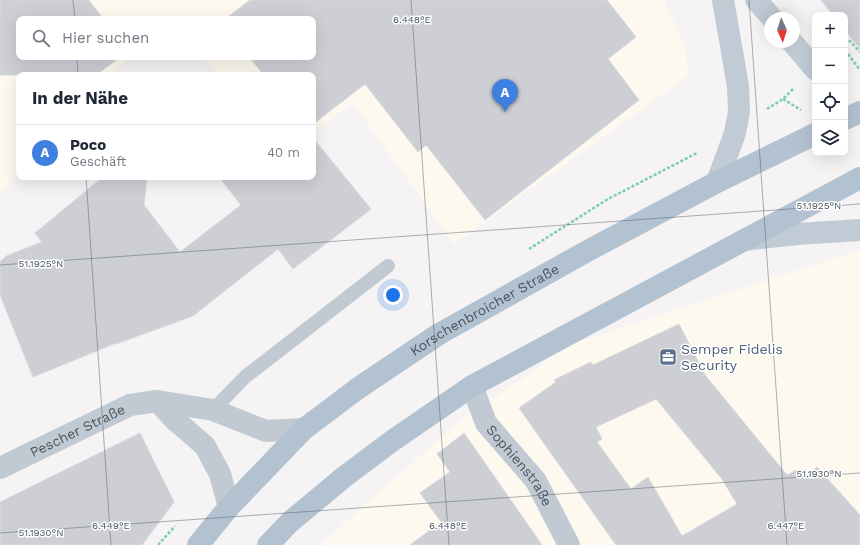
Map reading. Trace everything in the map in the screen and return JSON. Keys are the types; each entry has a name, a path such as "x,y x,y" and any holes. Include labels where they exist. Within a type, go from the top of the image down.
{"main road":[{"path":"717,182 735,133 739,112 738,86 723,0"},
{"path":"756,0 767,12"},
{"path":"797,48 812,65"},
{"name":"Korschenbroicher Straße","path":"198,545 229,507 304,429 357,389 439,334 591,249 717,182 812,135"},
{"path":"268,545 290,522 344,476 472,386 860,178"},
{"path":"741,241 798,234 860,230"}],"street":[{"name":"Sophienstraße","path":"472,386 486,423 536,481 569,545"},
{"name":"Pescher Straße","path":"0,468 130,405 157,401 213,410 266,431 304,429"},
{"path":"157,401 175,420 205,446 220,474 229,507"}],"lane":[{"path":"213,410 245,376 388,266"}],"path":[{"path":"848,42 850,41 860,52"},
{"path":"848,54 860,70"}],"shaded area":[{"path":"0,0 664,0 685,45 688,76 454,244 353,103 316,130 316,72 217,72 204,60 316,60 316,16 16,16 16,60 126,60 115,72 16,72 16,176 0,192"},
{"path":"860,250 860,545 320,545 457,423 574,343"}],"building":[{"path":"0,0 89,0 101,16 16,16 16,60 116,60 100,72 16,72 16,75 0,75"},
{"path":"250,0 607,0 636,37 608,59 639,100 485,220 426,145 418,152 365,84 316,122 316,72 262,72 252,60 316,60 316,16 229,16"},
{"path":"821,0 860,0 860,49 848,34 848,12 831,12"},
{"path":"316,142 371,209 293,269 278,249 193,316 116,343 33,377 0,295 0,262 6,256 42,242 35,233 99,180 147,180 144,205 180,252 241,205 221,180 316,180"},
{"path":"679,324 705,375 787,475 796,470 804,478 817,467 860,515 860,545 616,545 519,408 556,382 554,380 591,362 593,365","holes":["656,399 722,479 737,504 682,536 648,477 631,489 597,442 602,439 596,427"]},
{"path":"140,433 174,502 142,545 0,545 0,502"},
{"path":"464,433 542,545 410,545 441,522 420,493 450,472 437,454"}],"place":[{"name":"Poco","path":"505,112"},
{"name":"Semper Fidelis Security","path":"668,357"}]}
